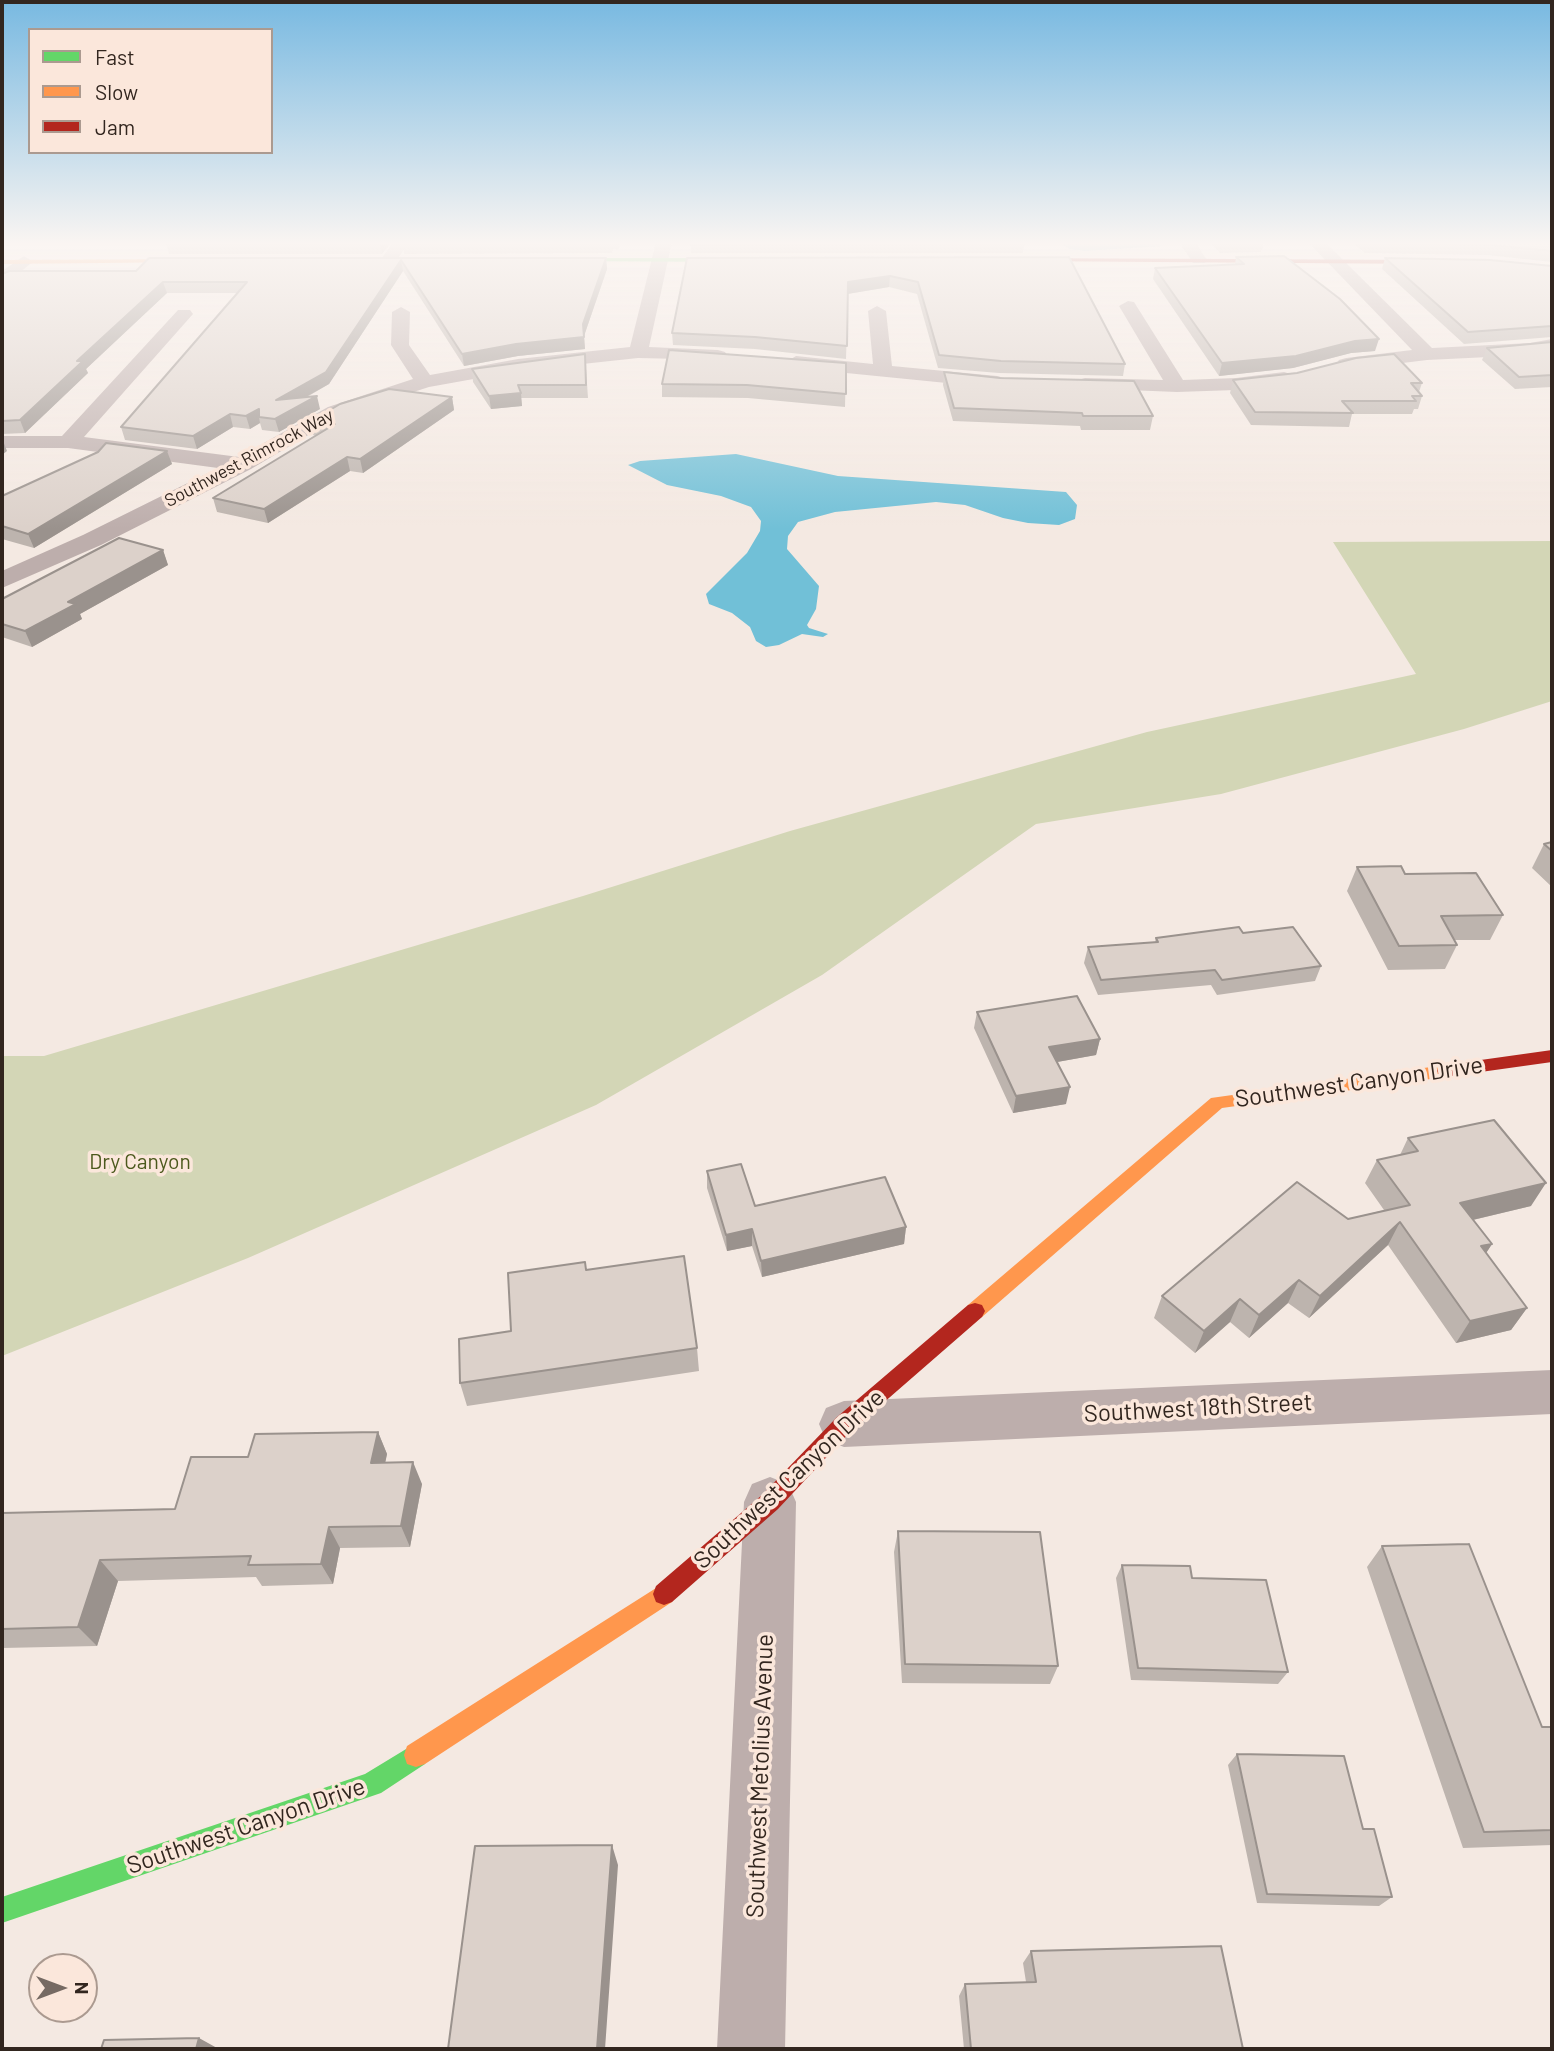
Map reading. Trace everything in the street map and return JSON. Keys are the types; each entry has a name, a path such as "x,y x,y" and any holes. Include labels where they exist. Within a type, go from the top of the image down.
{"street":[{"path":"68,442 163,338"},
{"path":"400,338 400,345 425,382"},
{"path":"638,352 641,338"},
{"path":"880,338 883,369"},
{"path":"1147,338 1177,386"},
{"path":"1410,338 1427,354"},
{"path":"1329,368 1352,362 1427,354 1530,349 1552,345"},
{"name":"Southwest Rimrock Way","path":"2,580 92,540 243,464 335,411 425,382 518,365 638,352 742,358"},
{"path":"781,360 1012,383"},
{"path":"1067,384 1236,384 1305,374"},
{"path":"2,442 68,442 243,464"},
{"name":"Southwest Canyon Drive","path":"2,1910 372,1784 666,1594 770,1502 844,1424 1217,1101 1550,1062"},
{"name":"Southwest 18th Street","path":"844,1424 1552,1392"},
{"name":"Southwest Metolius Avenue","path":"751,2049 770,1502"}],"green space":[{"name":"Dry Canyon","path":"1552,541 1552,701 1464,729 1221,794 1036,824 822,975 596,1105 248,1258 2,1356 2,1056 44,1056 583,896 790,831 1147,732 1416,674 1333,542"}],"water":[{"path":"736,454 838,476 1066,492 1077,505 1075,519 1059,525 1028,523 965,505 936,502 835,512 798,522 788,536 787,549 819,586 816,609 807,625 828,634 823,637 802,634 779,645 766,647 756,641 750,627 732,613 709,604 706,594 747,553 760,531 761,521 751,507 721,496 667,485 628,465 640,461"}],"building":[{"path":"2,338 102,338 77,361 83,361 20,420 2,421"},
{"path":"199,338 349,338 326,372 276,400 317,396 275,419 259,417 259,409 246,416 230,414 193,436 121,427"},
{"path":"451,338 577,338 516,344 462,354"},
{"path":"762,338 847,338 847,346"},
{"path":"934,338 1111,338 1125,364 1001,361 939,355"},
{"path":"1204,338 1379,339 1355,341 1296,356 1222,363"},
{"path":"1552,342 1552,375 1519,377 1487,348"},
{"path":"669,350 846,363 846,394 747,385 662,384"},
{"path":"585,354 586,385 518,385 521,393 489,396 472,369"},
{"path":"1394,354 1422,383 1411,383 1422,396 1412,396 1416,401 1342,401 1353,413 1255,412 1233,380 1297,373 1356,358"},
{"path":"944,372 1000,378 1134,381 1153,416 1083,416 1082,413 954,408"},
{"path":"389,389 452,397 360,459 347,457 264,509 213,498 335,424 310,422 340,404"},
{"path":"106,443 167,451 28,534 2,526 2,496 98,452"},
{"path":"119,538 163,550 68,602 76,604 25,631 2,624 2,599"},
{"path":"1552,842 1552,851 1544,844"},
{"path":"1401,866 1405,874 1476,873 1503,915 1441,916 1457,945 1399,946 1357,867"},
{"path":"1239,927 1243,933 1293,927 1321,966 1222,980 1215,970 1101,980 1088,947 1158,942 1156,938"},
{"path":"1077,996 1100,1039 1049,1047 1070,1087 1016,1096 977,1012"},
{"path":"1494,1120 1546,1183 1460,1203 1492,1244 1481,1246 1527,1308 1470,1321 1400,1222 1320,1296 1299,1280 1259,1315 1240,1299 1204,1331 1162,1296 1297,1182 1348,1219 1410,1205 1377,1160 1418,1151 1408,1138"},
{"path":"741,1164 755,1206 885,1177 906,1227 761,1261 752,1229 726,1235 707,1171"},
{"path":"684,1256 697,1348 460,1383 459,1339 511,1331 508,1273 585,1262 586,1270"},
{"path":"378,1432 371,1463 413,1462 401,1526 329,1527 321,1564 248,1565 251,1556 100,1560 78,1627 2,1629 2,1513 175,1509 191,1457 248,1457 255,1434"},
{"path":"898,1531 1040,1532 1058,1666 905,1664"},
{"path":"1469,1544 1542,1727 1552,1727 1552,1830 1484,1832 1382,1546"},
{"path":"1122,1565 1190,1566 1192,1578 1266,1580 1288,1672 1138,1668"},
{"path":"1237,1754 1344,1756 1363,1829 1374,1829 1392,1897 1267,1894"},
{"path":"612,1845 597,2049 448,2049 475,1846"},
{"path":"1221,1946 1243,2049 971,2049 965,1984 1036,1982 1031,1951"},
{"path":"199,2038 196,2049 101,2049 104,2040"}],"traffic: fast":[{"path":"2,1910 372,1784 416,1755"}],"traffic: slow":[{"path":"975,1311 1217,1102 1445,1071"},
{"path":"416,1755 664,1594"}],"traffic: jam":[{"path":"1445,1071 1552,1056"},
{"path":"664,1594 770,1502 844,1424 975,1311"}]}
